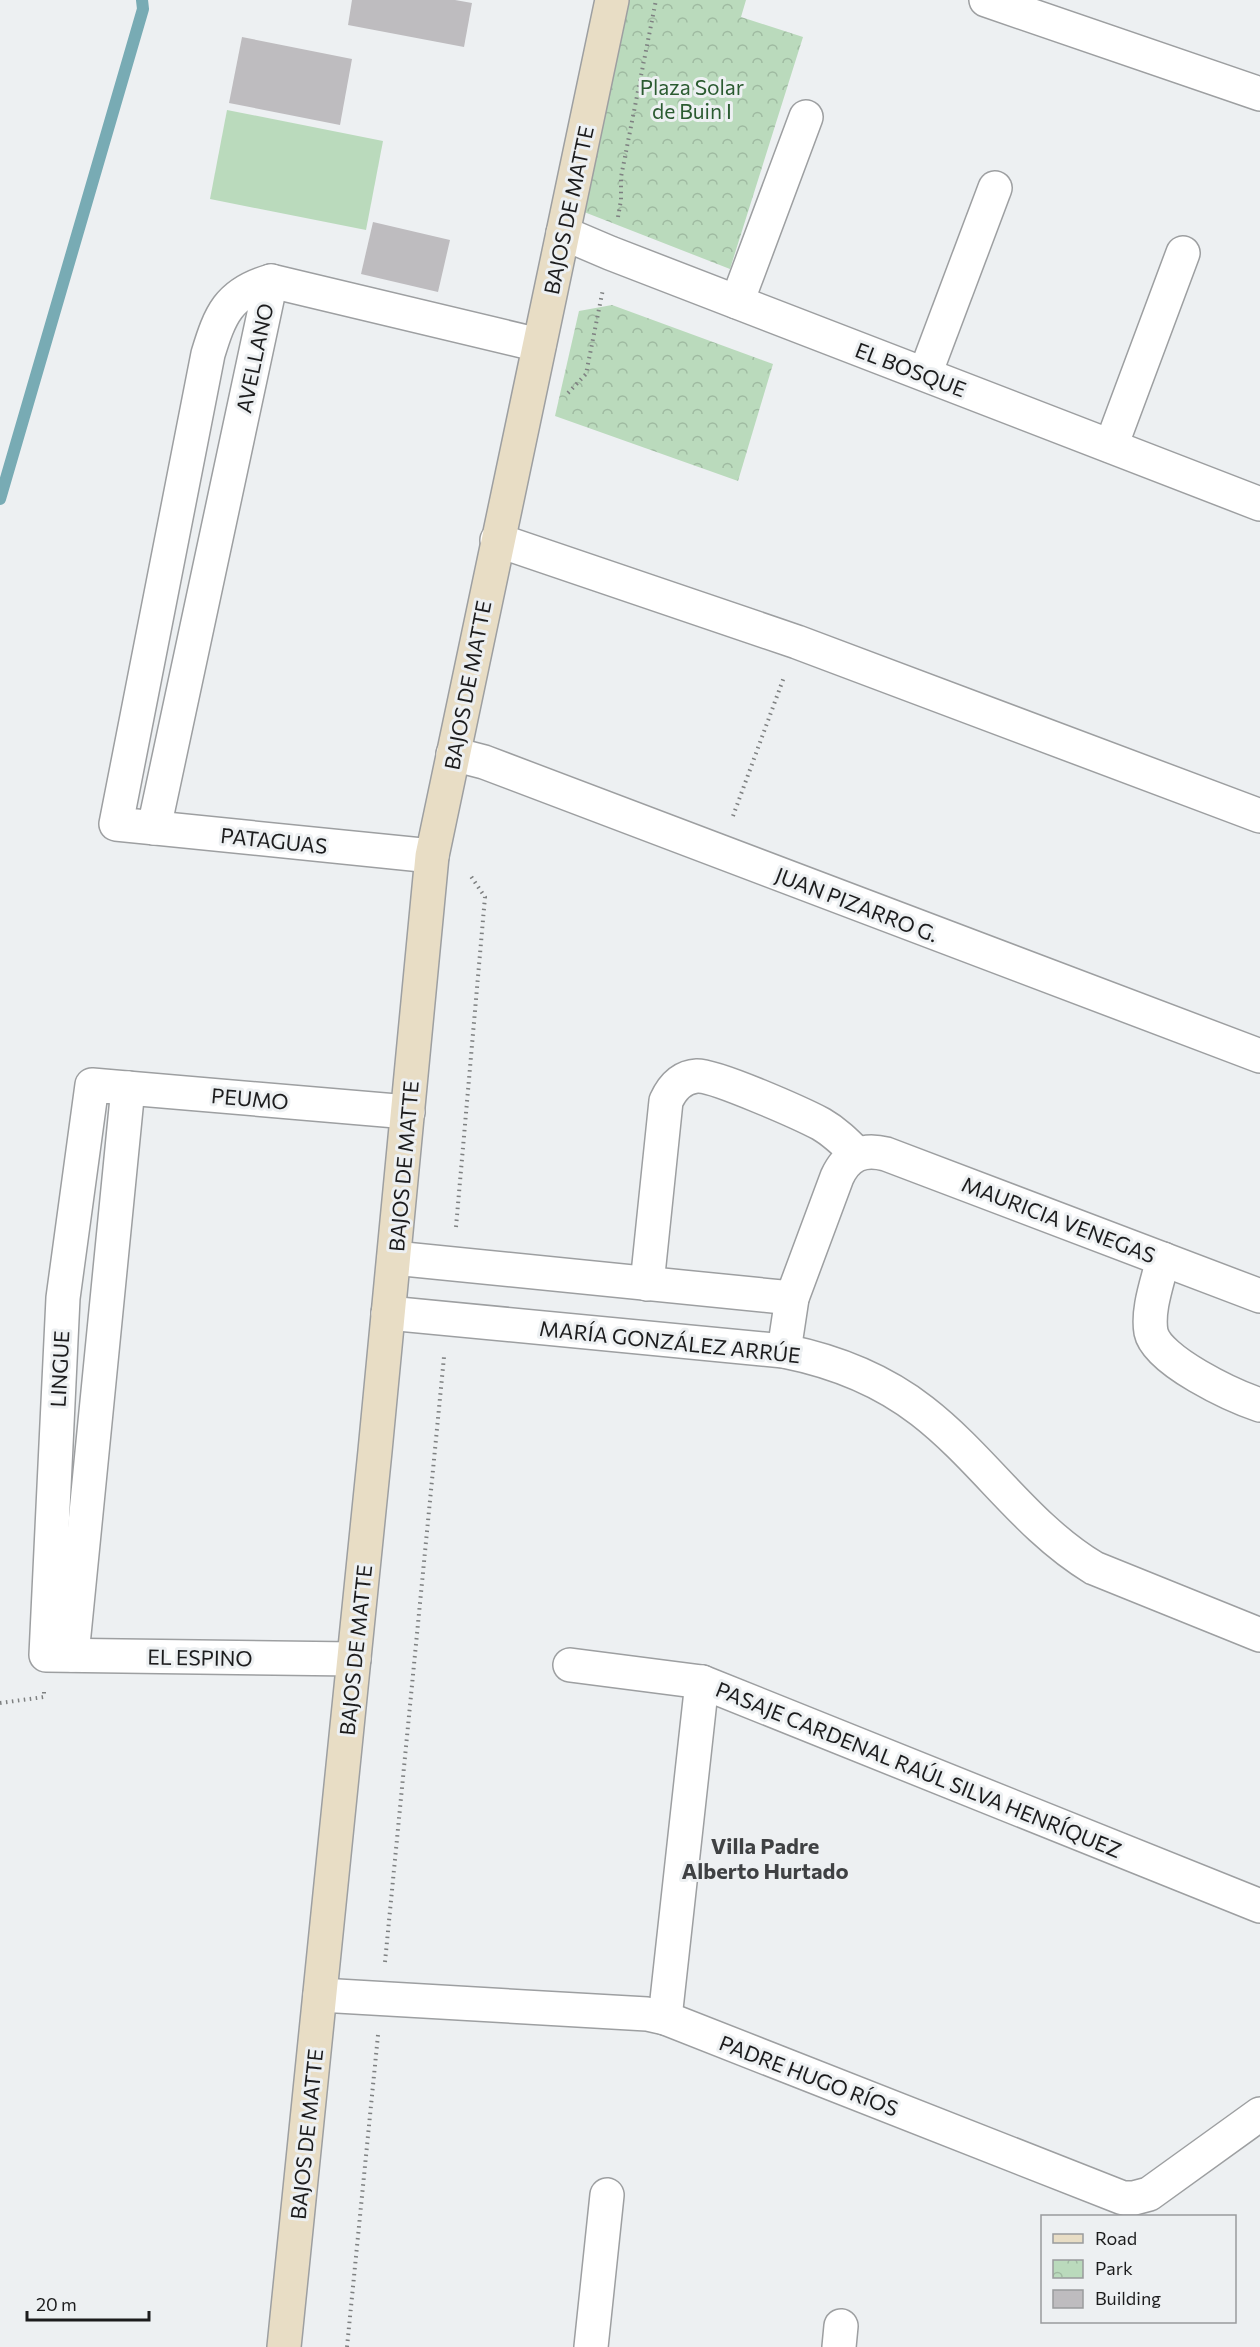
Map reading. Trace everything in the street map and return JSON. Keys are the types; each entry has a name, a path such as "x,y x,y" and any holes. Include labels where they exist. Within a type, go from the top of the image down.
{"main road":[{"name":"BAJOS DE MATTE","path":"284,2347 394,1258 432,856 612,0"}],"street":[{"path":"986,0 1260,94"},
{"path":"737,302 806,117"},
{"path":"925,374 995,188"},
{"name":"EL BOSQUE","path":"563,233 610,254 1260,504"},
{"path":"1111,446 1183,252"},
{"path":"271,281 539,345"},
{"name":"AVELLANO","path":"116,824 208,354 222,313 231,302 255,285 271,281 154,828"},
{"path":"497,540 797,642 1260,816"},
{"name":"JUAN PIZARRO G.","path":"453,754 484,762 1260,1056"},
{"name":"PATAGUAS","path":"116,824 432,856"},
{"path":"647,1284 664,1111 666,1101 676,1084 696,1076 717,1080 821,1124 841,1138 857,1154 842,1167 837,1177 792,1298 784,1351"},
{"name":"PEUMO","path":"92,1085 408,1112"},
{"name":"LINGUE","path":"59,1655 63,1298 92,1085"},
{"name":"LINGUE","path":"59,1655 128,1088"},
{"name":"MAURICIA VENEGAS","path":"857,1154 866,1151 886,1154 1260,1296"},
{"path":"394,1258 792,1298"},
{"path":"1163,1259 1150,1321 1151,1334 1156,1344 1163,1353 1198,1376 1260,1405"},
{"name":"MARÍA GONZÁLEZ ARRÚE","path":"388,1313 784,1351 839,1365 868,1377 922,1411 946,1432 1042,1531 1087,1564 1260,1635"},
{"name":"EL ESPINO","path":"59,1655 354,1659"},
{"name":"PASAJE CARDENAL RAÚL SILVA HENRÍQUEZ","path":"570,1665 702,1682 1260,1906"},
{"path":"665,2018 702,1682"},
{"name":"PADRE HUGO RÍOS","path":"320,1995 630,2012 665,2018 1123,2198 1149,2194 1260,2114"},
{"path":"591,2347 607,2195"}],"path":[{"path":"565,397 586,374 621,200 621,177 656,0"},
{"path":"720,853 797,642"},
{"path":"453,1264 486,897 465,869"},
{"path":"347,2347 448,1319"}],"green space":[{"name":"Plaza Solar de Buin I","path":"623,0 746,0 741,17 803,37 730,269 579,210"},
{"path":"227,110 383,141 366,230 210,199"},
{"path":"612,305 773,364 738,481 555,416 579,311"}],"building":[{"path":"352,0 455,0 472,3 464,47 348,25"},
{"path":"242,37 352,59 340,125 229,103"},
{"path":"373,222 450,240 438,292 361,274"}],"waterway":[{"path":"0,499 143,9 142,0"}],"district":[{"name":"Villa Padre Alberto Hurtado","path":"765,1858"}]}
